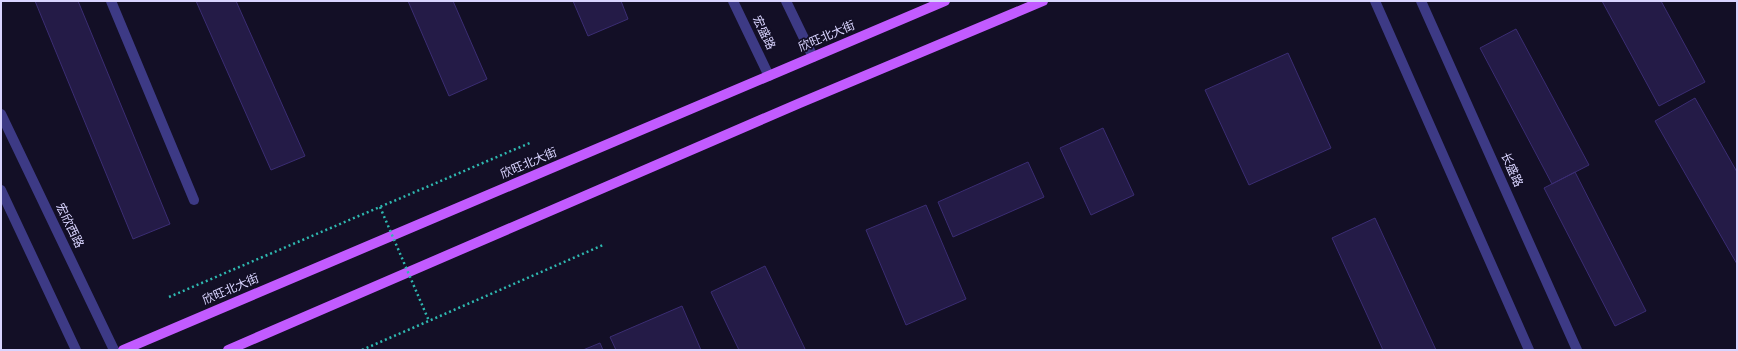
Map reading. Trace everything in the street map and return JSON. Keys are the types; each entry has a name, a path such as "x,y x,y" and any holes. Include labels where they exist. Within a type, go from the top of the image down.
{"main road":[{"name":"欣旺北大街","path":"123,350 945,1"},
{"path":"228,350 792,107 1043,1"}],"street":[{"path":"111,1 194,200"},
{"name":"宏盛路","path":"733,1 769,76"},
{"path":"786,1 813,57"},
{"path":"1375,1 1529,350"},
{"name":"长盛路","path":"1421,1 1577,350"},
{"name":"宏欣西路","path":"1,114 114,350"},
{"path":"1,190 76,350"}],"path":[{"path":"169,297 532,142"},
{"path":"380,207 429,321"},
{"path":"362,350 603,245"}],"building":[{"path":"35,1 78,1 170,224 133,239"},
{"path":"196,1 236,1 305,156 271,170"},
{"path":"408,1 453,1 487,79 449,96"},
{"path":"573,1 621,1 628,19 588,36"},
{"path":"1602,1 1661,1 1705,82 1659,106"},
{"path":"1516,29 1589,165 1552,184 1480,48"},
{"path":"1288,53 1331,148 1249,185 1205,90"},
{"path":"1695,98 1737,172 1737,264 1655,121"},
{"path":"1103,128 1134,195 1091,215 1060,148"},
{"path":"1028,162 1044,197 953,237 938,202"},
{"path":"1575,172 1646,311 1615,326 1544,188"},
{"path":"926,205 966,299 906,325 866,230"},
{"path":"1375,218 1436,350 1383,350 1332,238"},
{"path":"765,266 805,349 739,350 711,292"},
{"path":"682,306 701,350 616,350 610,337"},
{"path":"600,343 603,350 583,350"}]}
